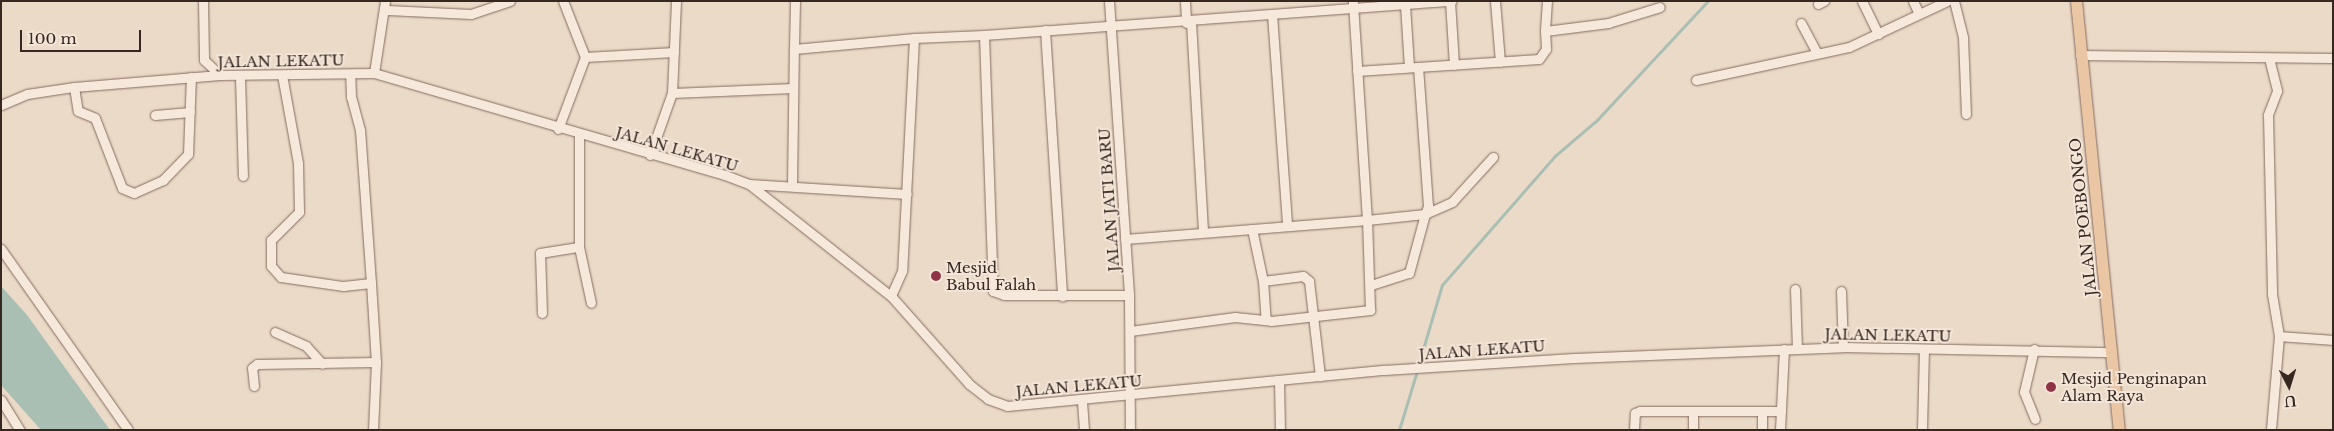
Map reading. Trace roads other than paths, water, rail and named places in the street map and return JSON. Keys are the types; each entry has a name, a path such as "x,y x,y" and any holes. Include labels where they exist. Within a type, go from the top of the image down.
{"main road":[{"name":"JALAN POEBONGO","path":"2076,1 2119,430"}],"street":[{"path":"203,1 204,60 220,75"},
{"path":"374,73 386,5 471,14 510,1"},
{"path":"558,128 585,57 564,1"},
{"path":"650,155 672,93 676,1"},
{"path":"792,185 795,1"},
{"name":"JALAN JATI BARU","path":"1109,1 1129,295 1130,430"},
{"path":"1185,1 1189,22 1203,232"},
{"path":"794,50 914,38 1189,22 1353,4 1405,5 1451,1 1454,65"},
{"path":"1495,1 1500,62"},
{"path":"1357,71 1539,59 1546,50 1547,1"},
{"path":"1862,1 1878,34"},
{"path":"1912,1 1919,14"},
{"path":"1696,80 1816,51 1849,47 1947,1"},
{"path":"1954,1 1963,37 1966,114"},
{"path":"1130,331 1236,317 1266,320 1316,317 1363,312 1372,307 1353,4"},
{"path":"1371,285 1409,273 1424,214 1429,203 1405,5"},
{"path":"1545,31 1608,23 1660,6"},
{"path":"1272,14 1287,225"},
{"path":"1801,23 1816,51"},
{"path":"1045,30 1062,296"},
{"path":"984,35 992,286 999,295 1129,295"},
{"path":"891,296 902,271 908,194 914,38"},
{"path":"585,57 674,52"},
{"path":"2080,55 2333,58"},
{"path":"2269,58 2276,92 2268,115 2272,294 2279,336 2271,430"},
{"name":"JALAN LEKATU","path":"1,106 28,94 74,87 220,75 240,77 374,73 749,184 891,296 988,399 1007,406 1112,398 1320,376 1452,365 1797,348 2034,349 2112,352"},
{"path":"350,74 351,97 360,130 371,283 376,362 373,430"},
{"path":"282,75 298,163 299,212 271,240 273,270 281,277 319,283 371,283"},
{"path":"74,87 77,110 95,118 108,158 129,193 150,188 183,161 190,147 190,77"},
{"path":"240,77 243,176"},
{"path":"672,93 793,88"},
{"path":"156,115 190,112"},
{"path":"579,135 579,247 591,303"},
{"path":"1125,239 1424,214 1452,202 1493,157"},
{"path":"749,184 792,185 908,194"},
{"path":"1252,229 1263,281 1266,320"},
{"path":"542,313 540,253 579,247"},
{"path":"1,249 128,430"},
{"path":"1263,281 1306,276 1316,317 1320,376"},
{"path":"1795,289 1797,348"},
{"path":"1842,291 1843,347"},
{"path":"275,332 306,346 322,364"},
{"path":"2279,336 2333,340"},
{"path":"1780,430 1784,349"},
{"path":"1922,430 1924,349"},
{"path":"2034,349 2024,392 2035,419"},
{"path":"254,386 252,368 257,364 376,362"},
{"path":"1279,380 1280,430"},
{"path":"1112,398 1129,414"},
{"path":"1,400 20,430"},
{"path":"1082,400 1084,430"},
{"path":"1692,430 1693,411"},
{"path":"1762,411 1762,430"},
{"path":"1634,430 1636,412 1781,411"}],"waterway":[{"path":"1418,366 1442,285 1555,156 1597,120 1708,1"},
{"path":"1399,430 1417,371"}],"place":[{"name":"Mesjid Babul Falah","path":"936,276"},
{"name":"Mesjid Penginapan Alam Raya","path":"2051,387"}]}
